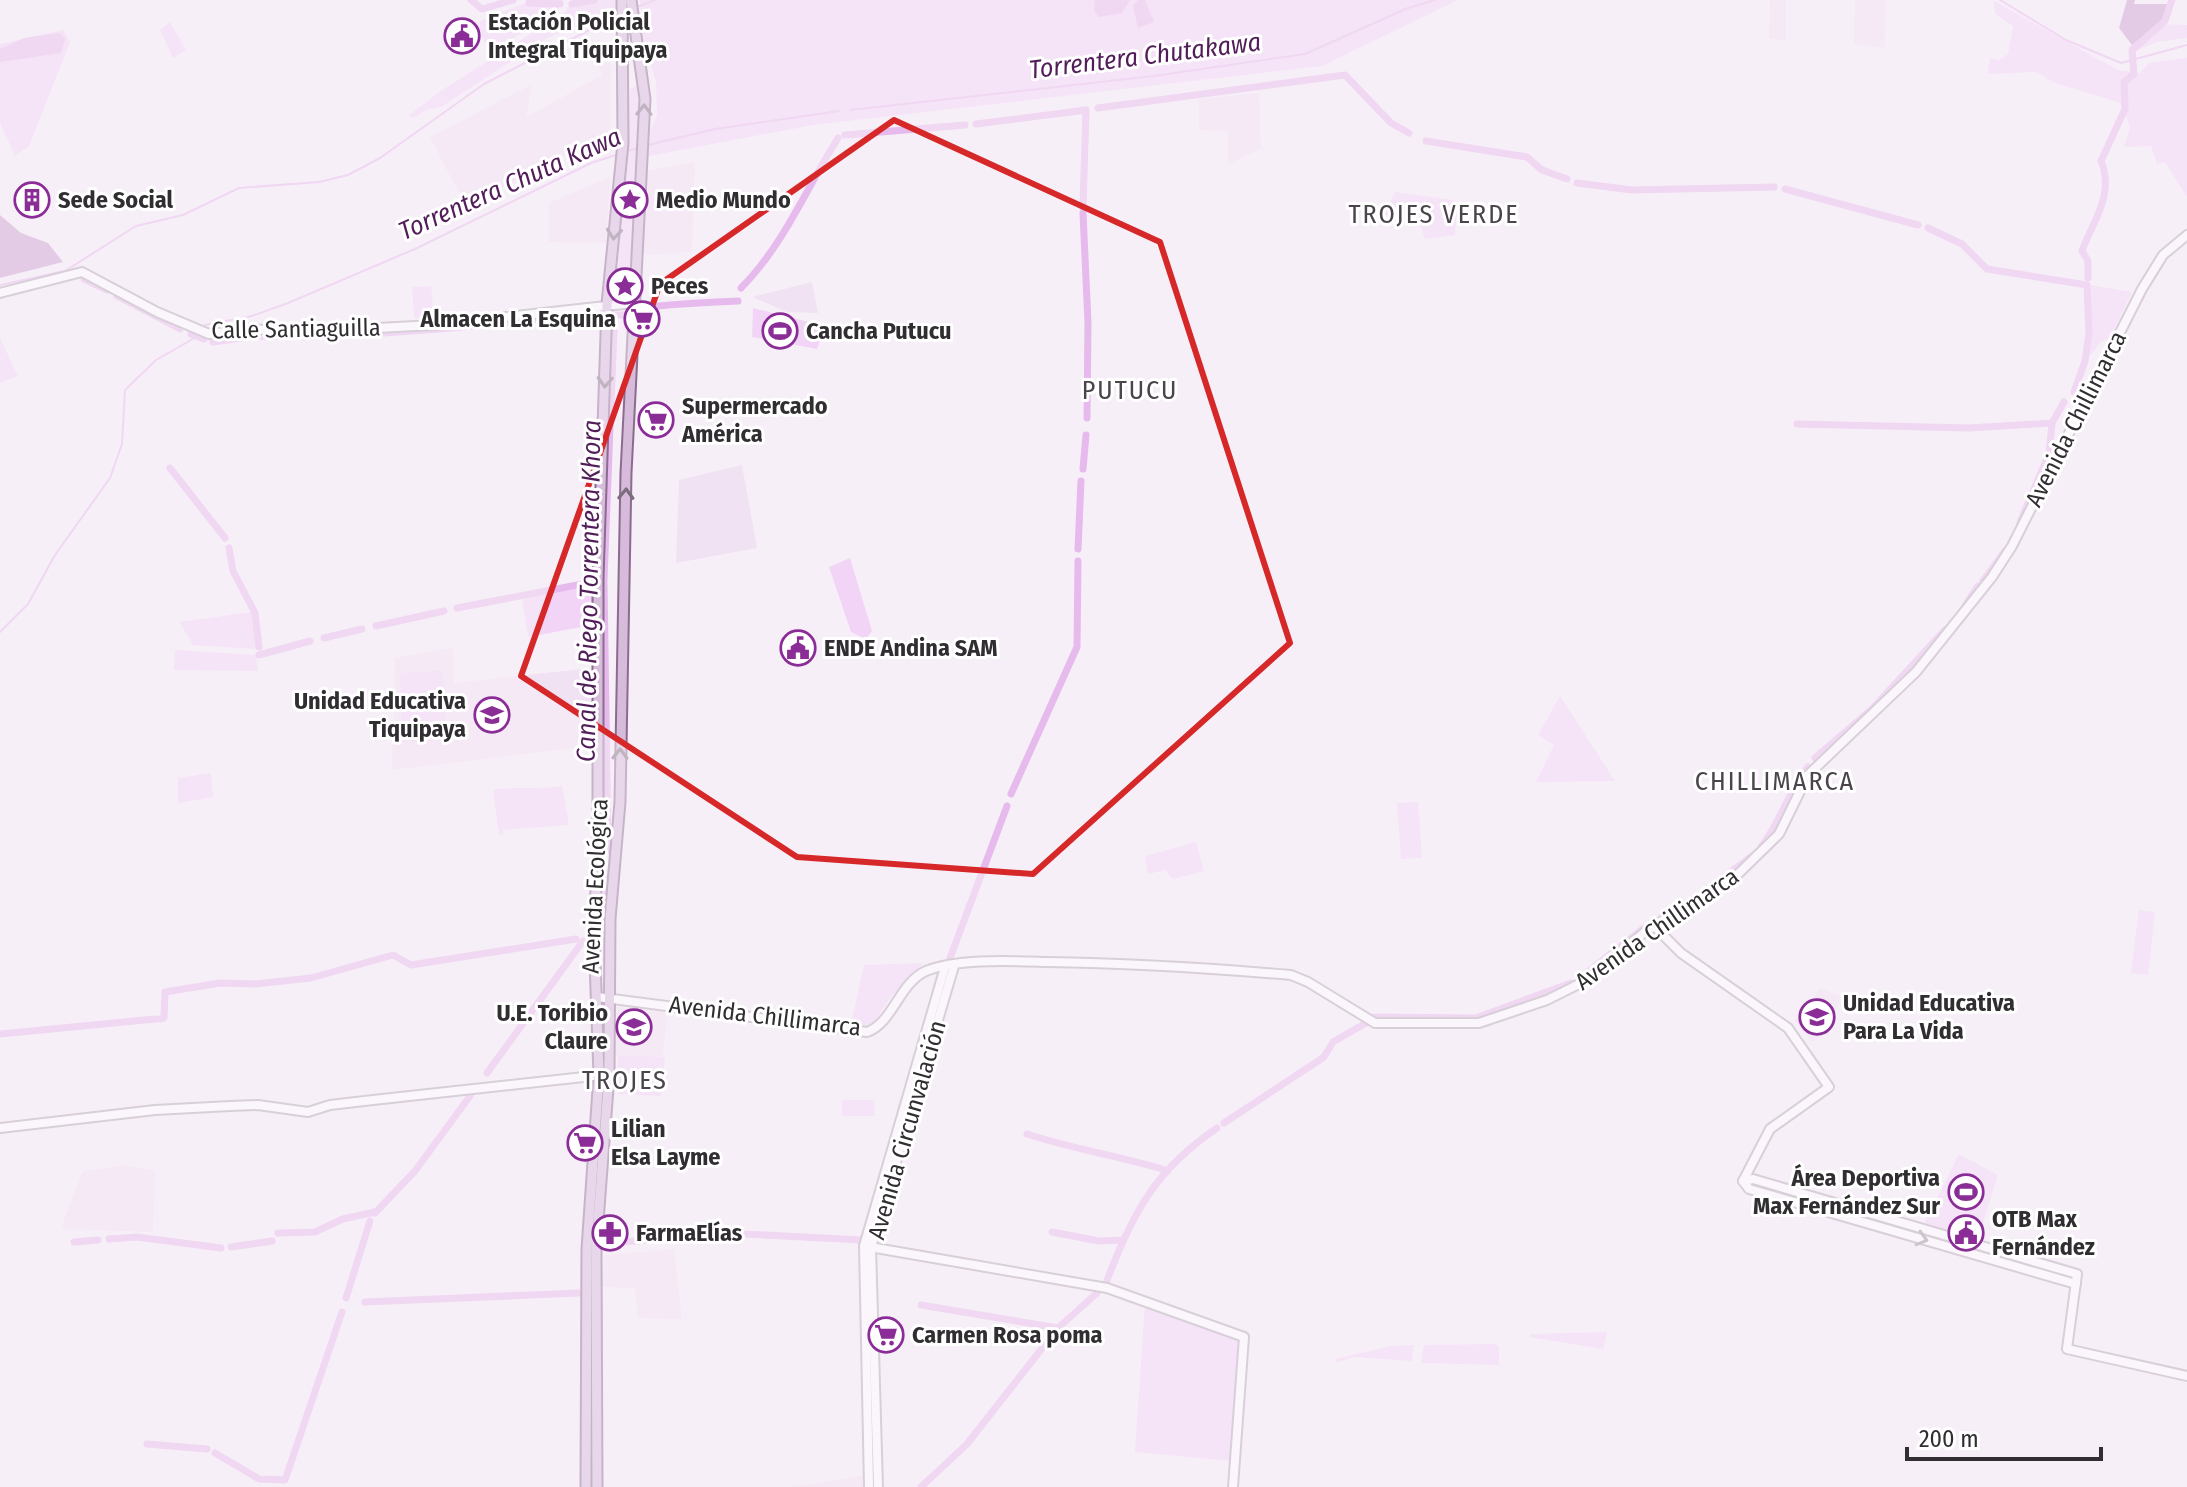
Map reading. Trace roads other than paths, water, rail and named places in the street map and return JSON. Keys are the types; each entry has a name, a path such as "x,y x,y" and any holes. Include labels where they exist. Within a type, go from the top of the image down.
{"main road":[{"name":"Avenida Ecológica","path":"604,1075 594,932 598,845 598,578 607,304 623,143 627,2"},
{"name":"Avenida Ecológica","path":"586,1487 591,1287 610,997 610,919 620,802 633,303 644,136 644,84 628,25"},
{"path":"625,85 634,81 644,84"},
{"name":"Avenida Ecológica","path":"591,1287 597,1487"}],"street":[{"name":"Avenida Chillimarca","path":"597,997 867,1032 875,1029 917,976 950,967 1011,961 1146,962 1291,975 1375,1023 1479,1023 1533,1005 1589,979 1654,926 1736,876 1759,856 1783,829 1808,775 1916,672 1969,608 2012,546 2142,289 2163,255 2187,235"},
{"name":"Calle Santiaguilla","path":"0,293 82,272 202,331 302,332 434,325 633,303"},
{"path":"1654,926 1681,953 1788,1028 1829,1087 1770,1129 1743,1181"},
{"name":"Avenida Circunvalación","path":"869,1487 868,1246 950,967"},
{"path":"0,1128 155,1110 230,1106 258,1105 308,1112 330,1105 604,1075"},
{"path":"1743,1181 1753,1179 2077,1274 2067,1349 2187,1376"},
{"path":"1743,1181 1749,1189 2076,1284"},
{"path":"868,1246 1107,1288 1244,1337 1233,1487"},
{"name":"Avenida Circunvalación","path":"868,1246 878,1487"}],"waterway":[{"name":"Canal de Riego Torrentera Khora","path":"471,0 482,9 513,0"},
{"name":"Canal de Riego Torrentera Khora","path":"572,4 594,0"},
{"path":"637,7 655,0"},
{"name":"Torrentera Chutakawa","path":"850,110 1154,76 1305,54 1408,8 1435,0"},
{"name":"Torrentera Chutakawa","path":"2000,0 2066,40 2121,63 2187,45"},
{"name":"Canal de Riego Torrentera Khora","path":"2088,278 2088,261 2082,251 2104,196 2105,173 2101,161 2125,109 2124,82 2134,74 2132,50 2165,21 2172,0"},
{"name":"Canal de Riego Torrentera Khora","path":"529,3 560,4"},
{"path":"0,285 65,271 136,226 183,215 239,188 319,182 348,175 380,158 484,84 617,16"},
{"name":"Canal de Riego Torrentera Khora","path":"1098,108 1345,75 1391,123 1409,133"},
{"name":"Canal de Riego Torrentera Khora","path":"976,124 1086,110 1083,207"},
{"name":"Torrentera Chuta Kawa","path":"648,145 715,129 839,111"},
{"name":"Canal de Riego Torrentera Khora","path":"845,135 965,125"},
{"name":"Canal de Riego Torrentera Khora","path":"741,288 782,236 838,138"},
{"name":"Canal de Riego Torrentera Khora","path":"1426,141 1527,157 1542,170 1567,179"},
{"name":"Torrentera Chuta Kawa","path":"625,152 638,148"},
{"name":"Torrentera Chuta Kawa","path":"205,325 252,316 288,303 415,249 591,163 619,154"},
{"name":"Canal de Riego Torrentera Khora","path":"1577,183 1632,190 1774,187"},
{"name":"Canal de Riego Torrentera Khora","path":"1785,189 1918,225"},
{"name":"Canal de Riego Torrentera Khora","path":"1083,213 1088,323 1087,418"},
{"name":"Canal de Riego Torrentera Khora","path":"1928,228 1962,244 1987,269 2087,285 2089,334 2085,361 2074,392"},
{"path":"84,279 107,290"},
{"path":"117,296 180,329"},
{"name":"Canal de Riego Torrentera Khora","path":"639,315 647,307 738,301"},
{"path":"251,336 426,330 600,311"},
{"path":"615,315 629,315"},
{"name":"Canal de Riego Torrentera Khora","path":"608,851 604,580 614,331"},
{"name":"Torrentera Chutakawa","path":"191,334 204,339"},
{"name":"Torrentera Chutakawa","path":"0,632 28,604 55,555 110,478 122,444 125,390 156,360 198,336"},
{"path":"213,342 241,338"},
{"name":"Canal de Riego Torrentera Khora","path":"2020,522 2049,454 2052,423 2064,402"},
{"path":"1797,424 1969,428 2052,423"},
{"name":"Canal de Riego Torrentera Khora","path":"1083,469 1086,435"},
{"name":"Canal de Riego Torrentera Khora","path":"170,468 225,538"},
{"name":"Canal de Riego Torrentera Khora","path":"1078,549 1081,481"},
{"name":"Canal de Riego Torrentera Khora","path":"229,548 233,571 255,613 259,647"},
{"name":"Canal de Riego Torrentera Khora","path":"1983,581 2005,551"},
{"name":"Canal de Riego Torrentera Khora","path":"1011,794 1077,647 1078,561"},
{"name":"Canal de Riego Torrentera Khora","path":"457,608 593,582"},
{"name":"Canal de Riego Torrentera Khora","path":"1966,604 1978,586"},
{"name":"Canal de Riego Torrentera Khora","path":"376,626 444,611"},
{"name":"Canal de Riego Torrentera Khora","path":"324,638 362,629"},
{"name":"Canal de Riego Torrentera Khora","path":"1815,758 1872,709 1945,630"},
{"name":"Canal de Riego Torrentera Khora","path":"259,655 310,641"},
{"name":"Canal de Riego Torrentera Khora","path":"1761,847 1808,767"},
{"name":"Canal de Riego Torrentera Khora","path":"950,958 1007,806"},
{"name":"Canal de Riego Torrentera Khora","path":"1708,889 1752,856"},
{"name":"Canal de Riego Torrentera Khora","path":"603,920 606,873"},
{"name":"Canal de Riego Torrentera Khora","path":"1662,916 1677,908"},
{"name":"Canal de Riego Torrentera Khora","path":"1581,977 1653,921"},
{"name":"Canal de Riego Torrentera Khora","path":"160,1019 164,1018 165,992 220,983 255,984 311,978 393,955 411,965 576,939"},
{"name":"Canal de Riego Torrentera Khora","path":"487,1073 583,941"},
{"name":"Canal de Riego Torrentera Khora","path":"1375,1017 1476,1018 1571,983"},
{"name":"Canal de Riego Torrentera Khora","path":"0,1034 155,1019"},
{"name":"Canal de Riego Torrentera Khora","path":"1224,1123 1324,1057 1333,1042 1366,1023"},
{"name":"Canal de Riego Torrentera Khora","path":"375,1213 415,1171 470,1096"},
{"name":"Canal de Riego Torrentera Khora","path":"1106,1283 1148,1195 1177,1160 1217,1128"},
{"path":"1027,1134 1165,1170"},
{"name":"Canal de Riego Torrentera Khora","path":"278,1233 315,1232 343,1219 375,1212"},
{"name":"Canal de Riego Torrentera Khora","path":"346,1298 370,1221"},
{"path":"1052,1232 1099,1241 1122,1240"},
{"name":"Canal de Riego Torrentera Khora","path":"745,1234 861,1240"},
{"name":"Canal de Riego Torrentera Khora","path":"606,1243 726,1235"},
{"name":"Canal de Riego Torrentera Khora","path":"109,1239 137,1237 221,1248"},
{"name":"Canal de Riego Torrentera Khora","path":"74,1242 98,1240"},
{"name":"Canal de Riego Torrentera Khora","path":"231,1247 272,1241"},
{"name":"Canal de Riego Torrentera Khora","path":"365,1302 578,1293"},
{"name":"Canal de Riego Torrentera Khora","path":"921,1487 967,1444 1058,1328 1097,1293"},
{"path":"921,1305 1058,1328"},
{"name":"Canal de Riego Torrentera Khora","path":"215,1453 259,1479 285,1480 342,1312"},
{"name":"Canal de Riego Torrentera Khora","path":"147,1444 207,1449"}],"place":[{"name":"Estación Policial Integral Tiquipaya","path":"462,36"},
{"name":"Sede Social","path":"32,200"},
{"name":"Medio Mundo","path":"630,200"},
{"name":"Peces","path":"625,286"},
{"name":"Almacen La Esquina","path":"642,319"},
{"name":"Cancha Putucu","path":"780,331"},
{"name":"Supermercado América","path":"656,420"},
{"name":"ENDE Andina SAM","path":"798,648"},
{"name":"Unidad Educativa Tiquipaya","path":"492,715"},
{"name":"Unidad Educativa Para La Vida","path":"1817,1017"},
{"name":"U.E. Toribio Claure","path":"634,1027"},
{"name":"Lilian Elsa Layme","path":"585,1143"},
{"name":"Área Deportiva Max Fernández Sur","path":"1966,1192"},
{"name":"FarmaElías","path":"610,1233"},
{"name":"OTB Max Fernández","path":"1966,1233"},
{"name":"Carmen Rosa poma","path":"886,1335"}],"district":[{"name":"TROJES VERDE","path":"1434,214"},
{"name":"PUTUCU","path":"1130,390"},
{"name":"CHILLIMARCA","path":"1775,781"},
{"name":"TROJES","path":"625,1080"}]}
